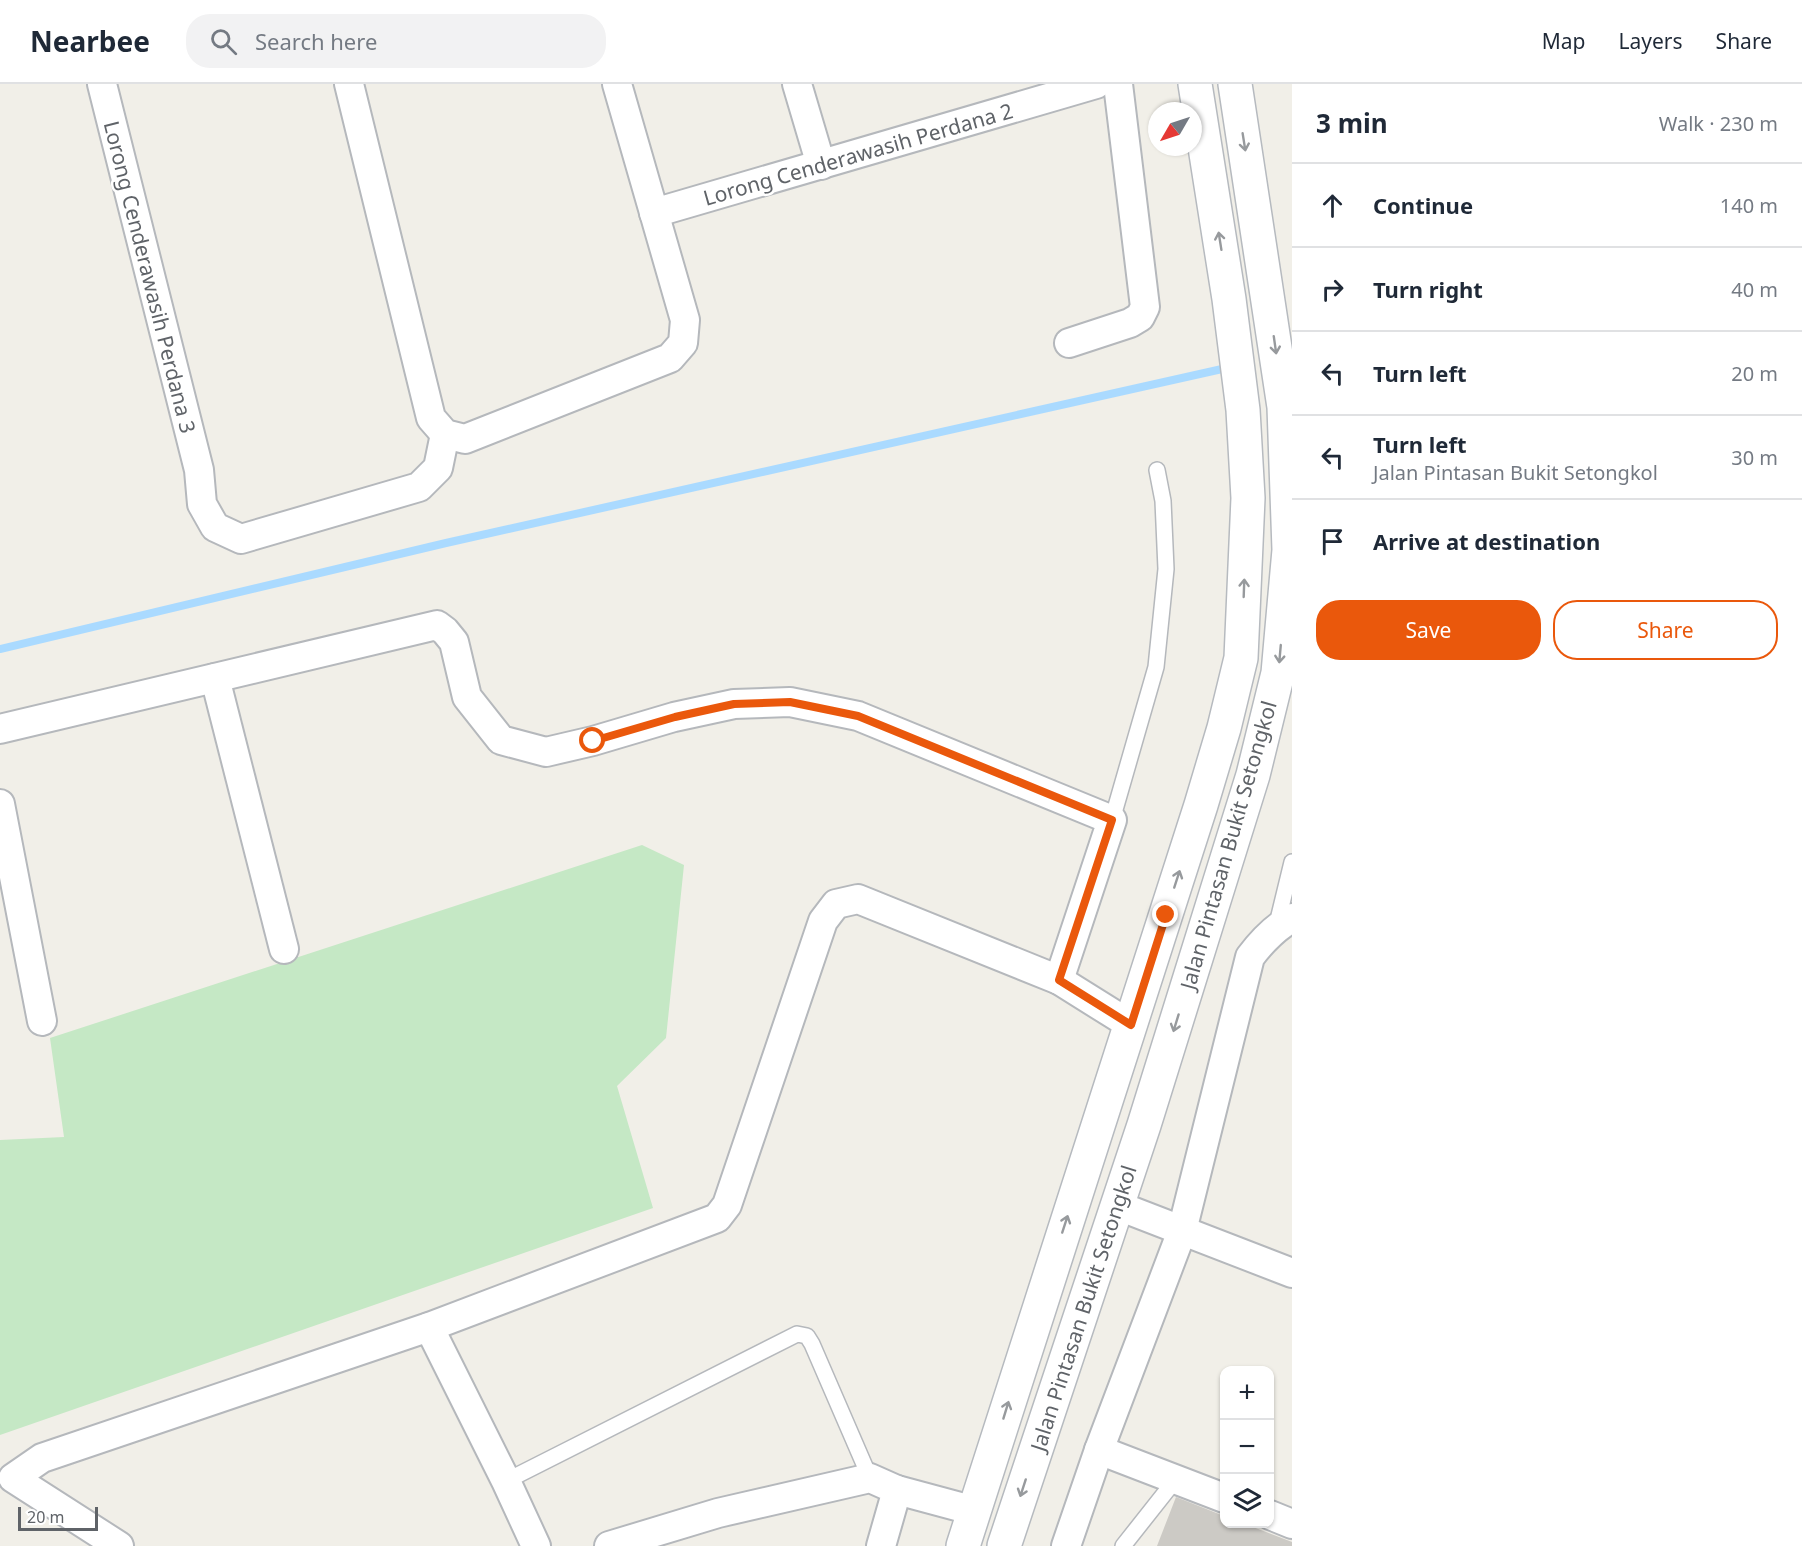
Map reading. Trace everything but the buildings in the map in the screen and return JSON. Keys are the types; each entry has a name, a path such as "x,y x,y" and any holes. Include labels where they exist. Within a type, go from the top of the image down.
{"main road":[{"name":"Jalan Pintasan Bukit Setongkol","path":"963,1546 1215,761 1241,658 1248,498 1243,410 1229,299 1195,84"},
{"name":"Jalan Pintasan Bukit Setongkol","path":"1004,1546 1147,1114 1249,786 1278,673 1289,550 1284,407 1235,84"}],"street":[{"name":"Lorong Cenderawasih Perdana 3","path":"102,84 199,470 202,504 215,527 241,539 419,487 438,468 445,434"},
{"path":"349,84 431,418 445,434 465,439 670,358 683,343 686,320 617,84"},
{"path":"797,84 821,165"},
{"name":"Lorong Cenderawasih Perdana 2","path":"654,213 1096,84"},
{"path":"1069,343 1130,323 1140,317 1145,307 1118,84"},
{"path":"0,729 437,625 446,631 453,642 467,697 501,740 546,752 675,717 734,704 790,702 858,716 1112,820 1059,980"},
{"path":"215,678 284,948"},
{"path":"0,804 42,1021"},
{"path":"119,1546 13,1478 42,1458 429,1327 717,1218 728,1206 823,921 836,904 858,898 1059,980 1131,1025"},
{"path":"1066,1546 1099,1450 1182,1231 1250,957 1261,942 1284,923"},
{"path":"1116,1206 1292,1273"},
{"path":"429,1327 507,1481 536,1546"},
{"path":"1099,1450 1220,1496"},
{"path":"609,1546 718,1513 870,1478 897,1490 975,1511"},
{"path":"881,1546 897,1490"},
{"path":"1274,1517 1292,1524"}],"lane":[{"path":"1112,820 1156,667 1166,569 1163,501 1157,470"},
{"path":"1284,923 1292,862"},
{"path":"507,1481 797,1334 807,1336 812,1344 870,1478"},
{"path":"1123,1546 1176,1479"}],"green space":[{"path":"642,845 684,865 666,1038 617,1086 653,1208 0,1435 0,1140 64,1137 50,1038"}],"waterway":[{"path":"0,649 446,543 1231,367"}],"route":[{"path":"593,741 675,717 734,704 790,702 858,716 1112,820 1059,980 1131,1025 1166,915"}]}
